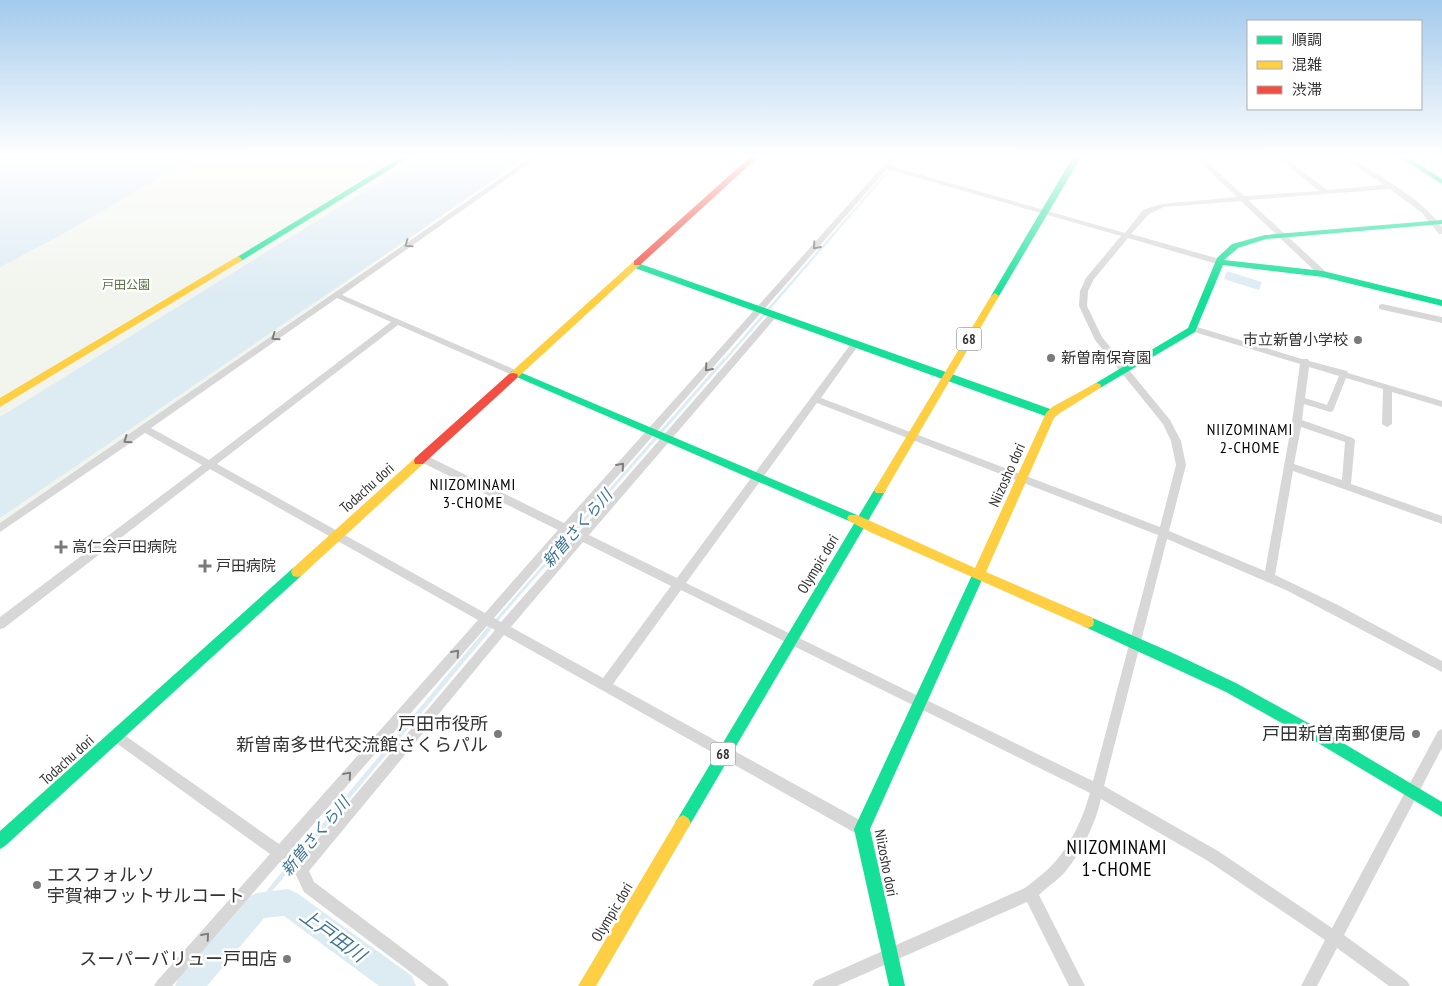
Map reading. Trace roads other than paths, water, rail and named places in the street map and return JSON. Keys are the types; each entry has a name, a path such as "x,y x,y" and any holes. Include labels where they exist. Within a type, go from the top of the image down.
{"street":[{"path":"0,403 330,203"},
{"path":"0,528 469,203"},
{"name":"Todachu dori","path":"0,841 703,203"},
{"path":"162,986 292,862 494,623 567,529 659,434 767,312 856,203"},
{"path":"1009,203 1220,262 1323,274 1442,303"},
{"name":"Olympic dori","path":"586,986 1049,203"},
{"path":"820,986 1030,893 1059,868 1075,846 1090,817 1164,534 1180,465 1176,441 1167,422 1098,338 1083,306 1084,291 1090,278 1146,212 1162,205 1188,203"},
{"path":"1246,203 1323,274"},
{"path":"1412,203 1440,226"},
{"path":"635,265 1052,414 1194,328 1220,262 1225,254 1241,243 1282,235 1440,226"},
{"path":"336,295 758,477 1135,643 1250,697 1345,750 1442,810"},
{"path":"1382,307 1442,320"},
{"path":"292,862 494,623 581,536 659,434 767,312"},
{"path":"0,624 397,322"},
{"path":"1194,328 1442,404"},
{"path":"605,685 856,343"},
{"path":"1269,577 1301,400 1305,361"},
{"path":"1301,400 1330,409 1344,374"},
{"path":"1387,424 1388,387"},
{"path":"815,399 1164,534 1269,577 1367,626 1442,667"},
{"name":"Niizosho dori","path":"897,986 862,829 1052,414"},
{"path":"1297,422 1350,440 1346,486"},
{"path":"144,428 862,829"},
{"path":"422,458 1098,790 1213,856 1402,986"},
{"path":"1290,466 1442,520"},
{"path":"1309,986 1442,735"},
{"path":"116,736 292,862 310,887 441,986"},
{"path":"1030,893 1077,986"}],"waterway":[{"name":"新曽さくら川","path":"723,362 861,203"},
{"name":"新曽さくら川","path":"487,631 724,360"},
{"name":"新曽さくら川","path":"295,860 488,630"},
{"name":"新曽さくら川","path":"257,906 289,867"},
{"name":"上戸田川","path":"189,986 257,906 288,902 402,986"}],"place":[{"name":"市立新曽小学校","path":"1358,340"},
{"name":"新曽南保育園","path":"1051,358"},
{"name":"高仁会戸田病院","path":"61,547"},
{"name":"戸田病院","path":"205,566"},
{"name":"戸田市役所 新曽南多世代交流館さくらパル","path":"498,734"},
{"name":"戸田新曽南郵便局","path":"1416,734"},
{"name":"エスフォルソ 宇賀神フットサルコート","path":"37,885"},
{"name":"スーパーバリュー戸田店","path":"287,959"}],"district":[{"name":"NIIZOMINAMI 2-CHOME","path":"1250,438"},
{"name":"NIIZOMINAMI 3-CHOME","path":"473,493"},
{"name":"NIIZOMINAMI 1-CHOME","path":"1117,858"}],"park label":[{"name":"戸田公園","path":"126,285"}]}
